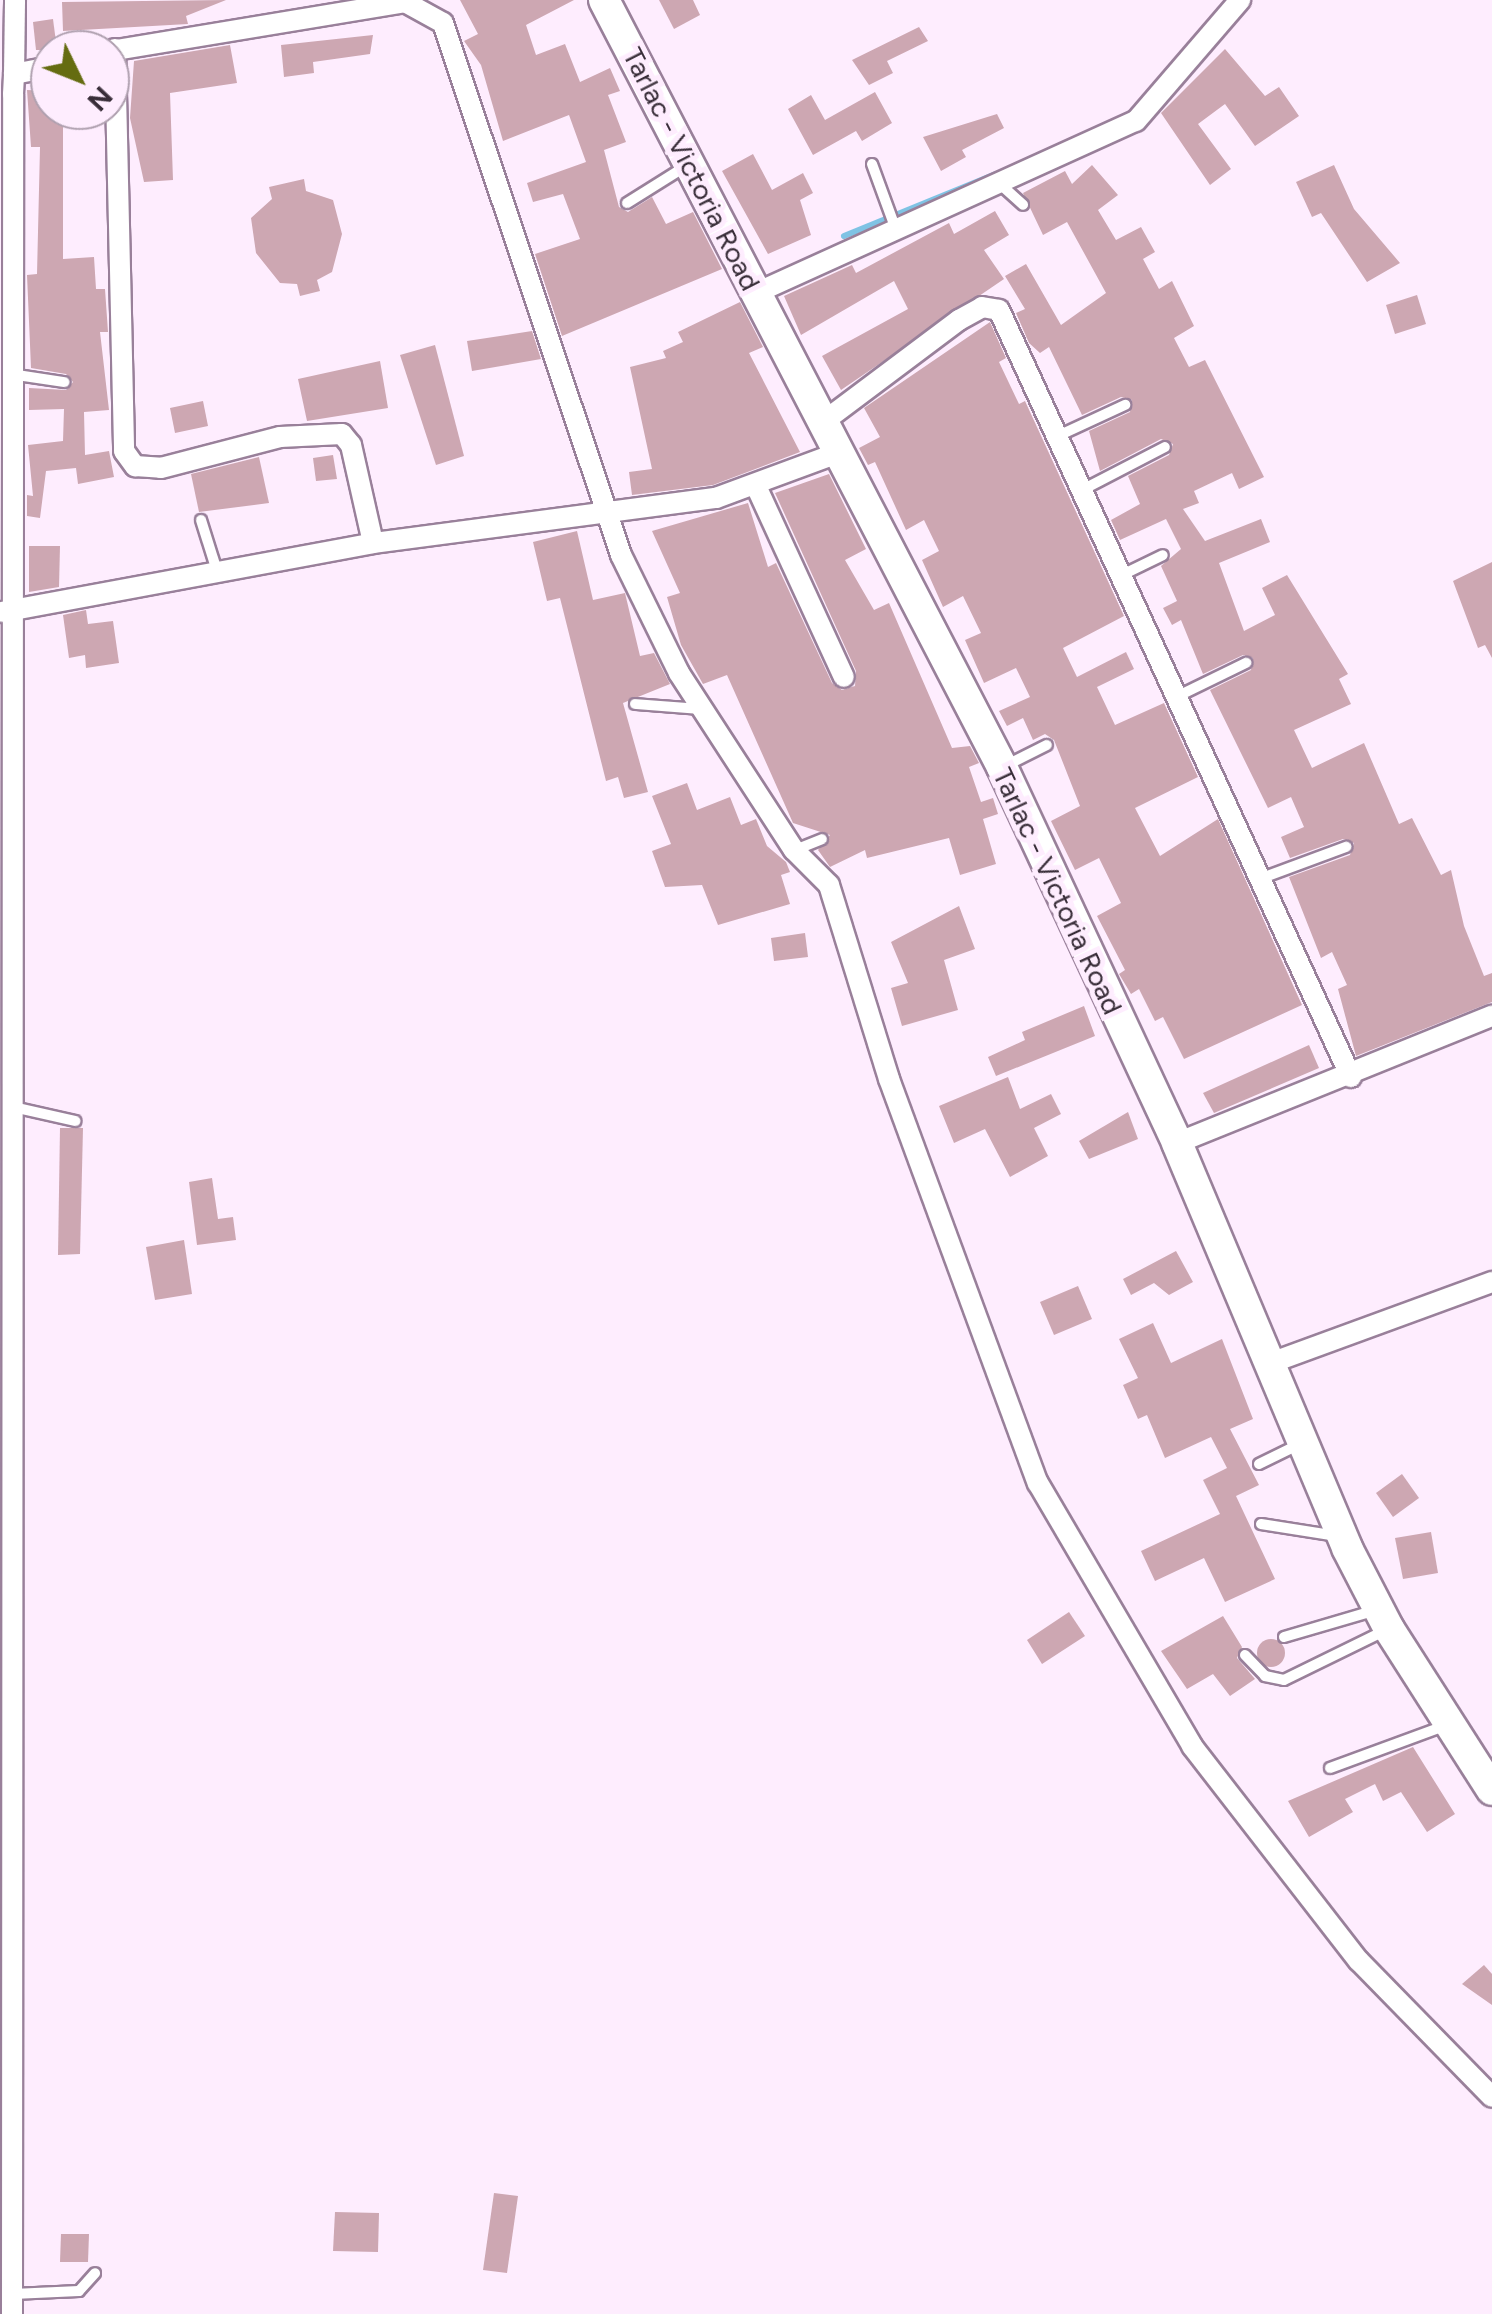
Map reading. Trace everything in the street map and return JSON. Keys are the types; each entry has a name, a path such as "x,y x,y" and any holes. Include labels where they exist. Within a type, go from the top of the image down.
{"main road":[{"name":"Tarlac - Victoria Road","path":"609,1 756,293 827,418 1002,767 1177,1144 1342,1536 1384,1619 1492,1790"}],"street":[{"path":"12,2304 6,1513 13,1107 6,611 17,375 15,0"},
{"path":"756,293 1136,121 1240,0"},
{"path":"130,47 405,2 431,10 452,40 621,555 703,709 794,850 829,885 983,1346 1067,1541 1192,1746 1271,1850 1397,2004 1492,2097"},
{"path":"14,74 30,70"},
{"path":"114,130 124,451 135,466 161,468 280,437 342,434 352,445 373,543"},
{"path":"827,418 986,306 1010,326 1351,1077"},
{"path":"6,611 373,543 756,486 843,450"},
{"path":"756,486 844,677"},
{"path":"1177,1144 1351,1077 1492,1016"},
{"path":"1268,1364 1492,1282"}],"lane":[{"path":"627,204 692,163"},
{"path":"872,164 895,227"},
{"path":"1000,184 1024,205"},
{"path":"17,375 64,382"},
{"path":"1060,435 1125,405"},
{"path":"1084,489 1165,448"},
{"path":"200,520 218,572"},
{"path":"1124,574 1163,555"},
{"path":"1178,696 1246,662"},
{"path":"635,704 703,709"},
{"path":"1002,767 1047,745"},
{"path":"794,850 822,840"},
{"path":"1262,878 1346,847"},
{"path":"13,1107 76,1121"},
{"path":"1259,1464 1301,1443"},
{"path":"1261,1524 1342,1536"},
{"path":"1284,1637 1384,1619"},
{"path":"1245,1655 1265,1676 1284,1680 1384,1619"},
{"path":"1330,1768 1448,1725"},
{"path":"12,2304 79,2291 95,2273"}],"building":[{"path":"226,0 186,16 188,24 81,30 63,30 62,2"},
{"path":"460,0 574,0 526,25 536,55 565,44 580,82 610,68 620,91 608,95 626,142 604,150 619,207 628,212 652,197 666,224 693,212 722,269 562,336 535,254 580,239 563,194 533,202 527,183 586,162 569,115 503,141 481,65 464,41 478,34"},
{"path":"659,0 693,0 700,15 674,29"},
{"path":"53,19 54,30 34,30 33,22"},
{"path":"919,27 928,41 887,61 893,73 869,85 852,60"},
{"path":"373,35 370,54 313,62 314,73 284,77 281,45"},
{"path":"230,45 237,83 170,93 173,180 144,182 130,118 134,61"},
{"path":"1225,49 1265,96 1279,87 1299,116 1255,146 1225,104 1198,124 1231,169 1210,185 1161,113"},
{"path":"27,90 30,130 63,130 63,259 94,257 96,289 105,289 108,332 100,332 109,410 84,412 85,455 109,451 114,477 78,484 76,468 46,471 40,518 27,516 27,495 33,496 28,445 63,441 64,409 29,410 29,388 66,390 73,382 66,374 31,368 27,275 37,274 40,147 31,147"},
{"path":"875,92 892,123 862,141 856,131 813,155 788,109 811,95 825,120"},
{"path":"997,114 1004,128 962,150 966,157 941,171 923,137"},
{"path":"753,154 772,190 803,173 813,193 800,200 811,235 768,254 722,171"},
{"path":"1092,165 1118,195 1098,210 1116,240 1141,227 1155,252 1143,259 1159,289 1172,281 1194,326 1174,338 1189,367 1205,360 1264,477 1239,489 1232,473 1194,491 1199,503 1183,509 1205,541 1261,519 1270,542 1219,563 1244,631 1275,615 1262,588 1287,575 1348,674 1339,679 1351,704 1294,730 1312,768 1364,743 1399,824 1412,818 1441,875 1451,870 1464,926 1484,976 1492,973 1492,1002 1356,1056 1338,989 1347,985 1332,952 1321,958 1289,877 1350,855 1354,843 1343,839 1290,858 1281,837 1304,827 1291,797 1268,808 1210,690 1251,670 1253,658 1243,655 1203,674 1181,620 1172,625 1163,608 1177,601 1161,566 1181,549 1166,519 1120,540 1111,520 1140,504 1128,476 1169,455 1173,444 1161,439 1100,471 1089,431 1130,412 1132,400 1121,397 1082,415 1049,347 1040,353 1029,343 1016,313 1025,309 1005,276 1026,264 1061,325 1106,293 1067,222 1043,235 1023,193 1065,171 1072,184"},
{"path":"1334,165 1354,209 1400,263 1367,282 1321,213 1312,217 1296,182"},
{"path":"304,179 306,191 333,200 342,234 332,272 317,280 320,291 300,296 297,284 280,283 256,253 251,218 272,199 269,187"},
{"path":"995,211 1009,235 984,250 1004,279 841,390 822,356 908,309 894,281 801,335 784,296 852,265 856,273 949,223 954,234"},
{"path":"1417,295 1426,324 1395,334 1386,305"},
{"path":"740,302 763,347 749,353 800,452 713,485 632,495 629,472 652,469 630,367 666,358 663,351 683,342 678,332"},
{"path":"990,322 1006,358 999,362 1019,404 1025,401 1124,616 1063,648 1077,677 1126,652 1134,669 1097,687 1115,725 1164,703 1198,777 1135,808 1160,856 1218,819 1302,1005 1184,1059 1163,1017 1155,1021 1139,989 1131,994 1119,974 1125,970 1097,916 1121,903 1099,858 1075,870 1051,821 1080,806 1054,740 1045,734 1033,740 1023,718 1007,726 999,711 1030,697 1016,668 984,683 965,640 981,633 963,596 943,607 922,560 939,551 924,520 906,530 875,462 868,465 859,448 880,437 864,408"},
{"path":"532,331 541,359 472,371 467,341"},
{"path":"435,345 464,456 436,465 400,355"},
{"path":"380,361 388,408 307,421 298,379"},
{"path":"203,401 208,426 175,433 170,408"},
{"path":"333,455 337,479 316,481 313,458"},
{"path":"259,457 269,503 199,512 191,474"},
{"path":"829,474 866,549 845,560 874,610 889,603 952,748 970,746 979,763 969,767 981,802 993,798 998,814 983,819 996,864 960,875 949,838 867,858 865,850 830,867 818,850 830,835 793,823 727,675 703,684 681,645 667,597 680,593 652,531 748,503 768,567 776,563 832,683 842,690 855,686 856,671 775,493"},
{"path":"577,531 593,600 625,593 640,656 654,653 670,684 623,703 648,792 624,798 618,777 606,781 560,598 547,601 533,542"},
{"path":"29,546 60,546 59,587 29,592"},
{"path":"1492,562 1492,658 1485,645 1478,648 1453,581"},
{"path":"86,610 88,624 113,621 119,663 86,668 85,655 69,658 63,615"},
{"path":"687,783 697,810 730,797 741,825 756,819 767,846 786,862 790,872 781,875 790,904 718,925 702,885 665,887 652,851 671,844 652,796"},
{"path":"959,906 975,949 944,960 958,1010 902,1026 891,988 908,983 891,942"},
{"path":"805,933 808,957 774,961 771,938"},
{"path":"1084,1006 1095,1036 996,1076 988,1057 1025,1040 1022,1032"},
{"path":"1309,1045 1319,1068 1214,1113 1203,1093"},
{"path":"1008,1077 1020,1109 1051,1094 1061,1114 1034,1128 1048,1156 1010,1177 985,1129 954,1143 939,1106"},
{"path":"1128,1112 1138,1139 1089,1159 1079,1141"},
{"path":"60,1128 83,1128 80,1254 58,1255"},
{"path":"212,1178 218,1219 233,1217 236,1240 197,1245 189,1182"},
{"path":"184,1240 192,1294 155,1300 146,1247"},
{"path":"1176,1251 1193,1282 1169,1295 1154,1283 1131,1295 1123,1279"},
{"path":"1078,1286 1092,1319 1054,1335 1040,1302"},
{"path":"1153,1323 1171,1363 1222,1339 1253,1419 1230,1429 1259,1485 1236,1496 1275,1579 1225,1602 1204,1558 1155,1581 1141,1551 1220,1514 1203,1480 1227,1468 1211,1437 1165,1458 1147,1415 1138,1419 1123,1385 1138,1378 1119,1339"},
{"path":"1402,1474 1419,1498 1393,1517 1376,1493"},
{"path":"1431,1532 1438,1573 1403,1579 1395,1538"},
{"path":"1069,1612 1085,1636 1042,1664 1027,1640"},
{"path":"1223,1616 1242,1647 1237,1658 1255,1679 1230,1696 1213,1674 1187,1689 1161,1651"},
{"path":"1271,1639 1281,1643 1285,1653 1281,1663 1271,1667 1261,1663 1257,1653 1261,1643"},
{"path":"1413,1747 1455,1814 1427,1832 1401,1792 1383,1801 1375,1784 1345,1799 1353,1812 1309,1837 1288,1801"},
{"path":"1484,1965 1492,1974 1492,2005 1462,1984"},
{"path":"494,2193 518,2196 507,2273 483,2270"},
{"path":"335,2212 379,2213 378,2252 333,2251"},
{"path":"61,2234 89,2234 88,2262 60,2262"}],"waterway":[{"path":"844,236 996,174"}]}
